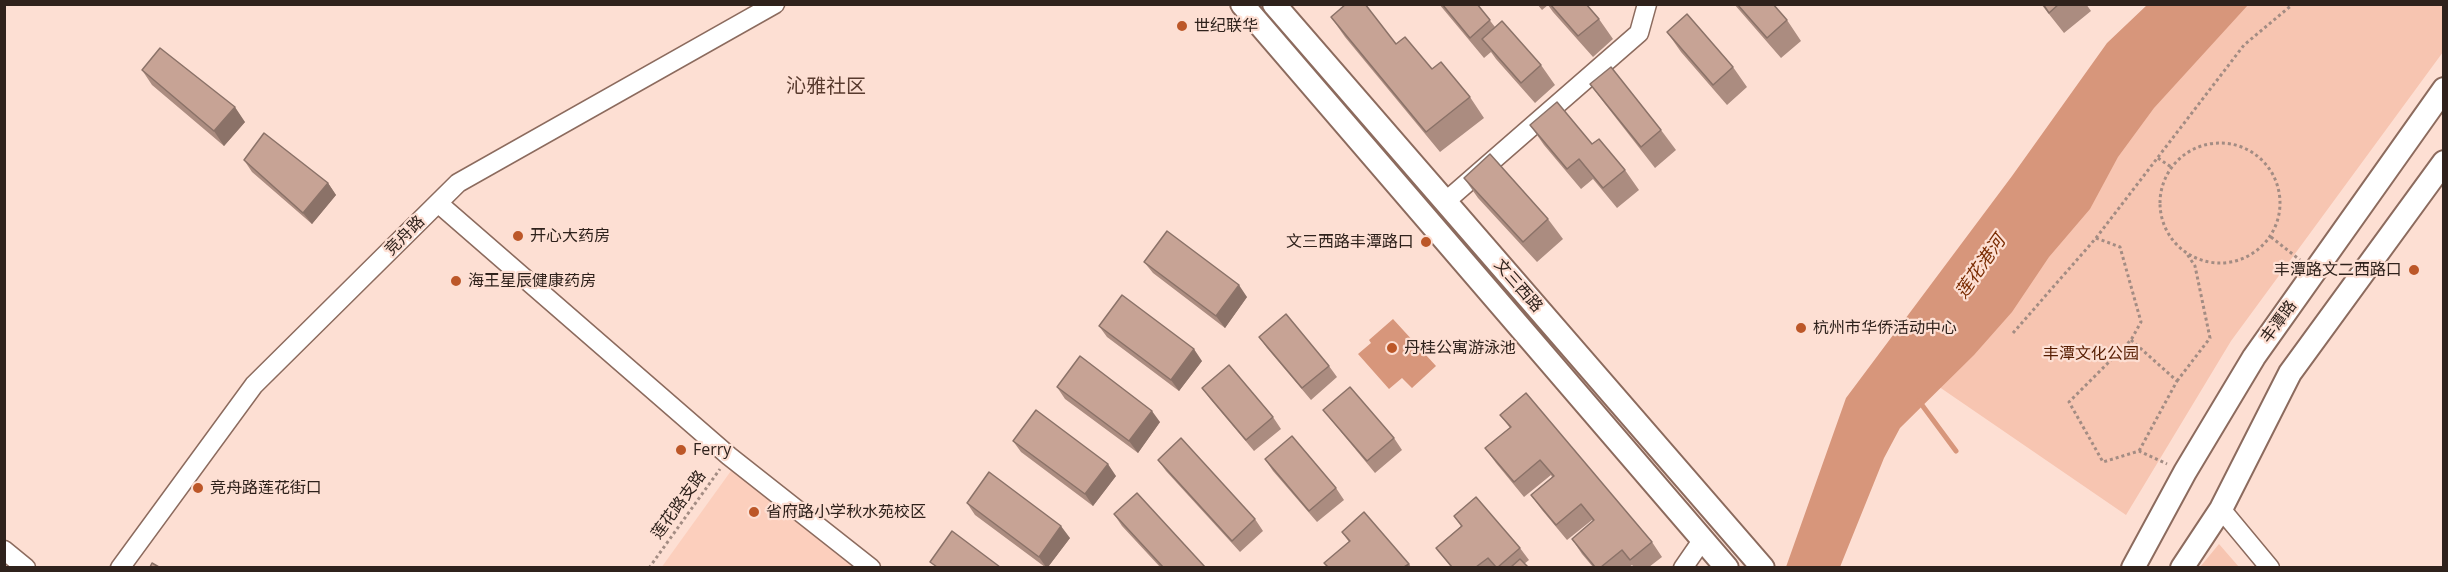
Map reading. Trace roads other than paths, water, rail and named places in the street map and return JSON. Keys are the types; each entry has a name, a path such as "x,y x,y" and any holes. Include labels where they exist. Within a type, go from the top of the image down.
{"main road":[{"name":"文三西路","path":"1242,4 1727,567"},
{"name":"文三西路","path":"1281,7 1445,201 1763,567"},
{"name":"丰潭路","path":"2133,567 2185,472 2254,357 2444,89"},
{"path":"2182,567 2221,508 2290,373 2444,162"}],"street":[{"name":"竞舟路","path":"120,567 254,386 458,183 775,4"},
{"path":"1445,201 1639,33 1647,4"},
{"path":"438,203 729,456 871,567"},
{"path":"2221,508 2270,567"},
{"path":"1683,567 1703,539"},
{"path":"4,550 26,567"}],"water":[{"name":"莲花港河","path":"2147,5 2248,5 2154,108 2118,157 2090,209 2049,257 2012,312 1974,355 1900,428 1884,458 1840,567 1786,567 1846,398 2012,176 2107,43"},
{"name":"丹桂公寓游泳池","path":"1393,319 1436,366 1412,388 1402,378 1389,389 1358,354 1371,343 1369,340"}],"waterway":[{"path":"1919,401 1956,451"}],"place":[{"name":"世纪联华","path":"1182,26"},
{"name":"开心大药房","path":"518,236"},
{"name":"文三西路丰潭路口","path":"1426,242"},
{"name":"丰潭路文二西路口","path":"2414,270"},
{"name":"海王星辰健康药房","path":"456,281"},
{"name":"杭州市华侨活动中心","path":"1801,328"},
{"name":"丹桂公寓游泳池","path":"1392,348"},
{"name":"Ferry","path":"681,450"},
{"name":"竞舟路莲花街口","path":"198,488"},
{"name":"省府路小学秋水苑校区","path":"754,512"}],"district":[{"name":"沁雅社区","path":"826,87"}],"park label":[{"name":"丰潭文化公园","path":"2091,354"}]}
